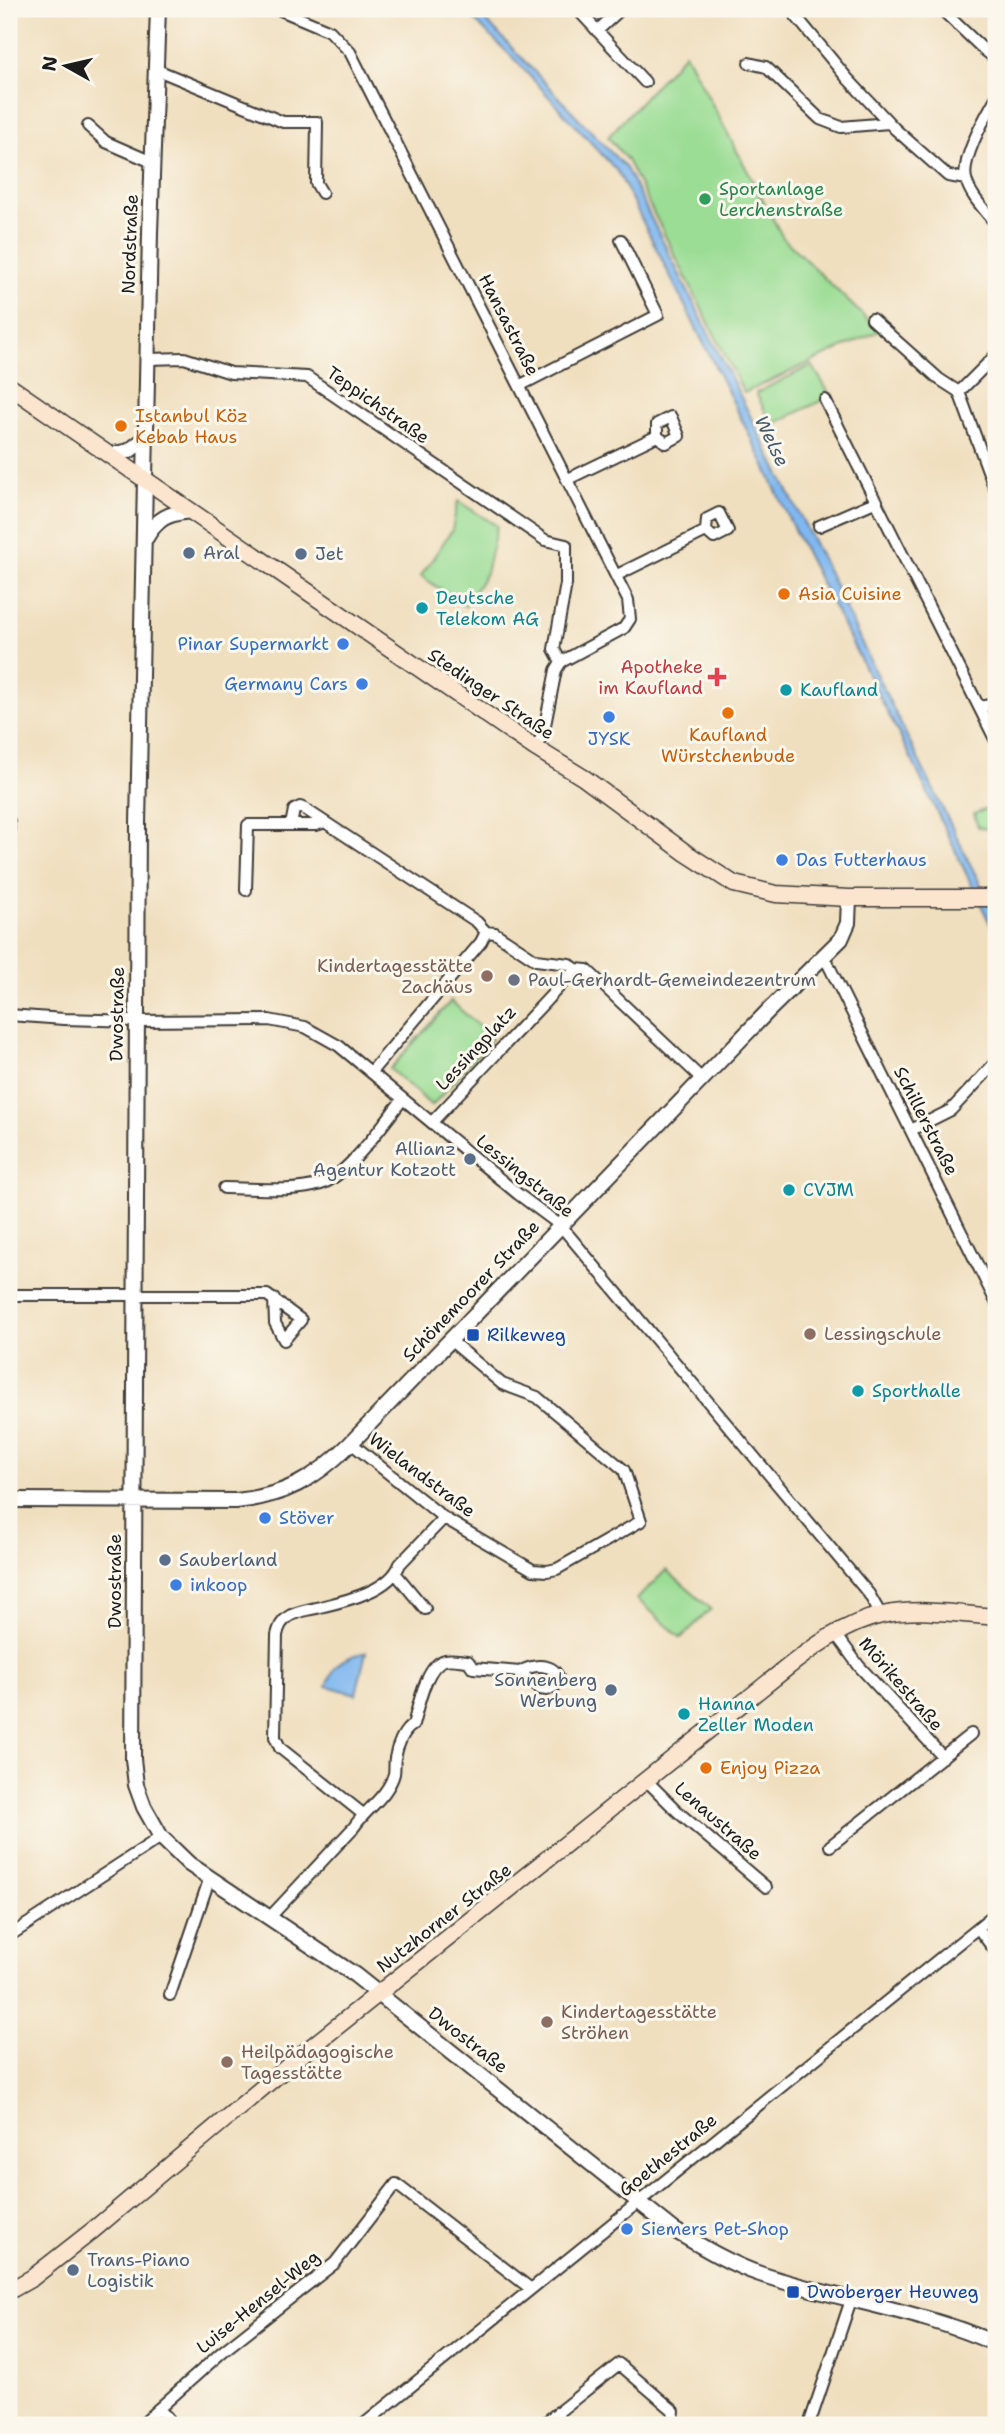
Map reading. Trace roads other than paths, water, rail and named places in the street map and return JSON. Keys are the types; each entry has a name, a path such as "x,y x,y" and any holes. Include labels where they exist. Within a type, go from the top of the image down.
{"main road":[{"name":"Stedinger Straße","path":"9,386 734,884 776,894 849,898 987,898"},
{"name":"Nutzhorner Straße","path":"9,2291 32,2278 92,2231 305,2052 783,1670 835,1633 881,1615 920,1611 996,1617"}],"street":[{"name":"Nordstraße","path":"146,481 152,162 158,9"},
{"name":"Hansastraße","path":"278,9 331,31 350,52 628,600 630,619 624,628 561,662"},
{"path":"577,9 645,82"},
{"path":"597,32 621,9"},
{"path":"790,9 847,78 890,123 947,176 966,179"},
{"path":"942,9 996,59"},
{"path":"748,63 765,67 820,118 841,127 890,123"},
{"path":"155,69 283,122 317,122 316,183 321,192"},
{"path":"996,98 965,164 966,179 974,196 996,224"},
{"path":"88,126 107,142 152,162"},
{"path":"521,386 658,315 621,240"},
{"path":"872,319 939,379 959,392 996,492"},
{"path":"959,392 996,355"},
{"name":"Teppichstraße","path":"148,359 184,358 231,373 307,377 545,540 566,545 566,584 554,649 561,662"},
{"path":"825,400 996,741"},
{"path":"568,479 657,436"},
{"path":"109,455 129,451 147,437"},
{"name":"Dwostraße","path":"146,481 136,1021 133,1759 136,1785 144,1807 161,1837 209,1880 270,1917 379,1994 638,2202 695,2243 756,2273 917,2316 995,2341"},
{"path":"819,526 877,501"},
{"path":"145,539 162,517 191,511"},
{"path":"617,576 706,531"},
{"path":"535,748 543,736 556,670 561,662"},
{"path":"979,707 996,704"},
{"path":"291,825 294,810 300,807 467,915 486,932 495,933 536,960 569,964 576,969 587,970 702,1079"},
{"path":"9,821 9,943"},
{"path":"246,890 248,825 316,825 325,822"},
{"name":"Schönemoorer Straße","path":"9,1500 236,1501 273,1495 306,1481 351,1443 702,1079 822,959 846,932 849,898"},
{"path":"371,1072 481,942 486,932"},
{"name":"Schillerstraße","path":"822,959 828,964 996,1301"},
{"name":"Lessingplatz","path":"432,1122 576,969"},
{"name":"Lessingstraße","path":"9,1015 136,1021 269,1020 305,1027 339,1046 518,1194 561,1226 869,1594 881,1615"},
{"path":"911,1130 951,1110 995,1063"},
{"path":"224,1188 296,1188 323,1184 342,1173 403,1099"},
{"path":"9,1295 267,1295 274,1299"},
{"name":"Wielandstraße","path":"351,1443 444,1518 533,1570 557,1569 640,1521 624,1470 537,1397 502,1384 450,1340"},
{"path":"363,1814 280,1748 275,1737 277,1635 281,1622 291,1614 334,1604 375,1588 396,1574 400,1564 444,1518"},
{"path":"396,1574 425,1609"},
{"name":"Mörikestraße","path":"835,1633 859,1667 943,1757"},
{"path":"270,1917 363,1814 374,1806 394,1775 395,1756 407,1728 413,1725 429,1673 436,1665 445,1660 468,1661 473,1668 520,1672"},
{"name":"Mörikestraße","path":"830,1846 971,1734"},
{"name":"Lenaustraße","path":"647,1781 678,1812 766,1887"},
{"path":"9,1936 161,1837"},
{"path":"170,1994 209,1880"},
{"name":"Goethestraße","path":"363,2425 996,1913"},
{"path":"978,1928 996,1952"},
{"name":"Luise-Hensel-Weg","path":"149,2425 145,2421 222,2352 335,2263 396,2184 531,2289"},
{"path":"809,2425 851,2300"},
{"path":"542,2425 619,2364 674,2412 672,2425"},
{"path":"158,2409 167,2417 166,2425"}],"water":[{"path":"463,9 475,9 626,168 827,569 996,916 996,936 913,762 794,530 764,464 618,172 515,60"},
{"path":"366,1652 356,1694 327,1686 340,1662"}],"place":[{"name":"Sportanlage Lerchenstraße","path":"705,199"},
{"name":"Istanbul Köz Kebab Haus","path":"121,426"},
{"name":"Aral","path":"189,553"},
{"name":"Jet","path":"301,554"},
{"name":"Asia Cuisine","path":"784,594"},
{"name":"Deutsche Telekom AG","path":"422,608"},
{"name":"Pinar Supermarkt","path":"343,644"},
{"name":"Apotheke im Kaufland","path":"717,677"},
{"name":"Germany Cars","path":"362,684"},
{"name":"Kaufland","path":"786,690"},
{"name":"Kaufland Würstchenbude","path":"728,713"},
{"name":"JYSK","path":"609,717"},
{"name":"Das Futterhaus","path":"782,860"},
{"name":"Kindertagesstätte Zachäus","path":"487,976"},
{"name":"Paul-Gerhardt-Gemeindezentrum","path":"514,980"},
{"name":"Allianz Agentur Kotzott","path":"470,1159"},
{"name":"CVJM","path":"789,1190"},
{"name":"Lessingschule","path":"810,1334"},
{"name":"Rilkeweg","path":"473,1335"},
{"name":"Sporthalle","path":"858,1391"},
{"name":"Stöver","path":"265,1518"},
{"name":"Sauberland","path":"165,1560"},
{"name":"inkoop","path":"176,1585"},
{"name":"Sonnenberg Werbung","path":"611,1690"},
{"name":"Hanna Zeller Moden","path":"684,1714"},
{"name":"Enjoy Pizza","path":"706,1768"},
{"name":"Kindertagesstätte Ströhen","path":"547,2022"},
{"name":"Heilpädagogische Tagesstätte","path":"227,2062"},
{"name":"Siemers Pet-Shop","path":"627,2229"},
{"name":"Trans-Piano Logistik","path":"73,2270"},
{"name":"Dwoberger Heuweg","path":"793,2292"}],"water label":[{"name":"Welse","path":"772,441"}]}
